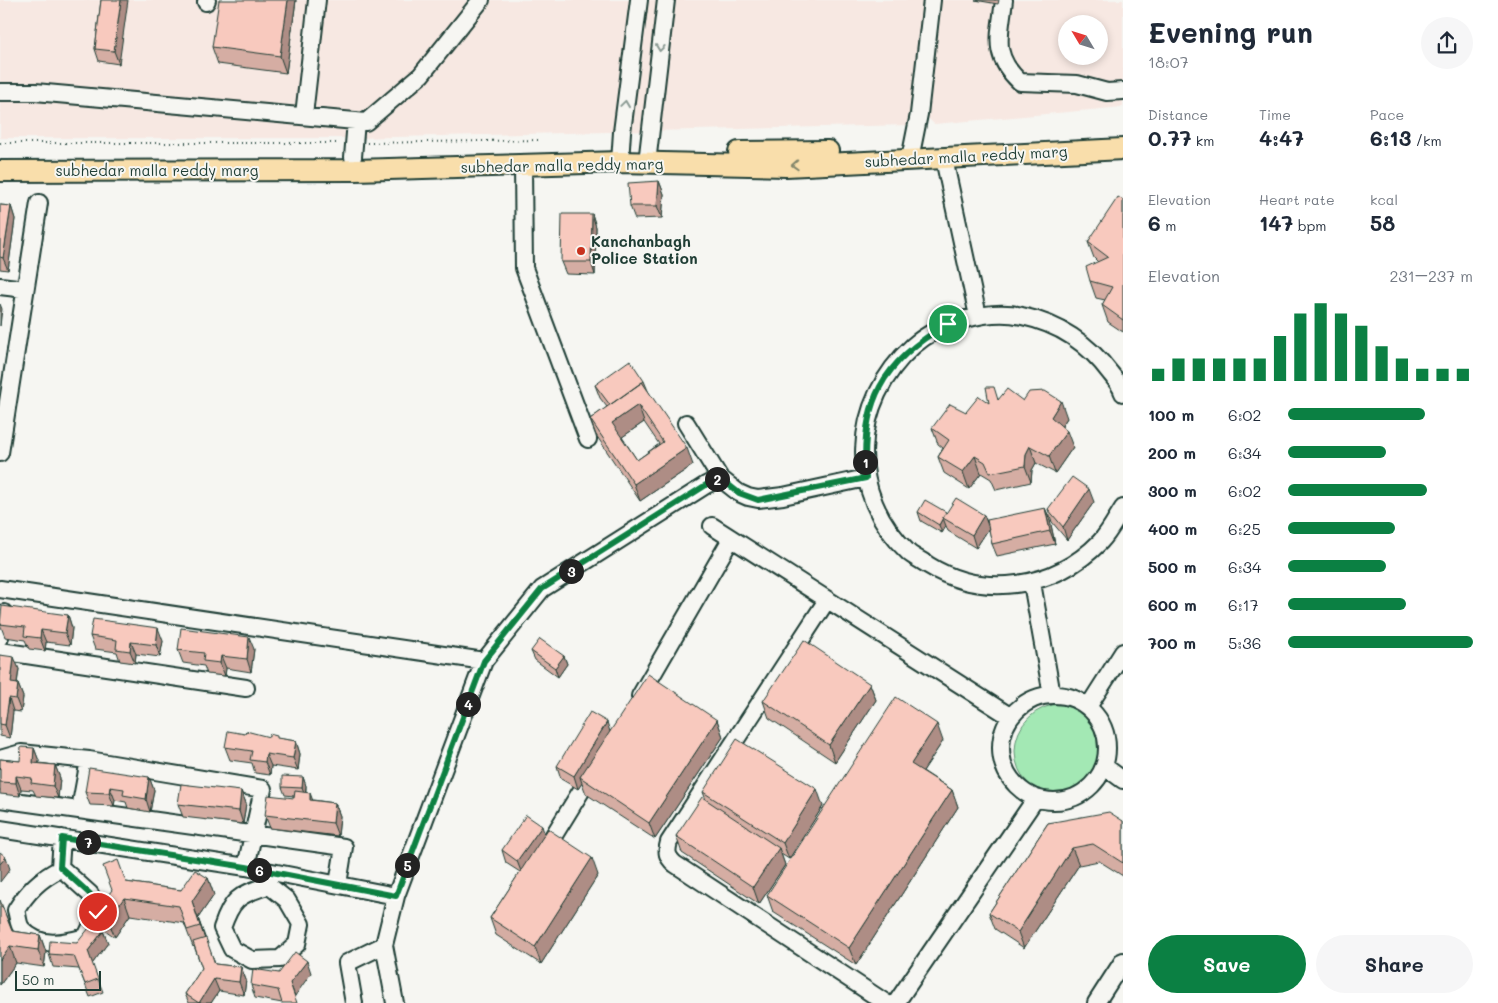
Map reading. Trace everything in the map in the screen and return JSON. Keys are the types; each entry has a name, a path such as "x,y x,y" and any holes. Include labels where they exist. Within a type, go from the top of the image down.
{"main road":[{"name":"subhedar malla reddy marg","path":"0,158 353,150 647,158 911,155 1123,137"},
{"name":"subhedar malla reddy marg","path":"911,155 944,159 1123,149"},
{"name":"subhedar malla reddy marg","path":"0,171 355,170 523,166 620,157"}],"lane":[{"path":"304,115 317,0"},
{"path":"0,92 35,92 236,112 304,115 366,122 421,75 481,0"},
{"path":"620,157 639,0"},
{"path":"647,158 666,0"},
{"path":"911,155 919,114 932,0"},
{"path":"1004,0 999,48 1003,63 1020,82 1077,84 1107,92 1123,91"},
{"path":"353,150 356,121"},
{"path":"944,159 978,316"},
{"path":"523,166 524,268 588,439"},
{"path":"0,453 39,203"},
{"path":"0,286 25,289"},
{"path":"1123,393 1096,354 1062,328 1021,315 978,316 948,324 920,340 897,361 879,387 868,416 863,447 866,478 881,519 909,553 946,576 989,587 1032,583 1070,567 1101,542 1123,508"},
{"path":"686,423 720,478 739,493 758,500 866,478"},
{"path":"395,1003 384,946 396,896 484,661 542,589 720,478"},
{"path":"712,526 1011,717"},
{"path":"632,710 731,539"},
{"path":"1032,583 1052,695"},
{"path":"0,589 484,661"},
{"path":"827,600 669,842 666,850 668,858 674,864 886,1003"},
{"path":"0,637 4,612"},
{"path":"0,651 246,688"},
{"path":"1088,707 1123,652"},
{"path":"1052,695 1071,698 1088,707 1101,724 1107,745 1104,766 1093,784 1076,796 1056,801 1036,798 1019,789 1007,773 1001,755 1002,735 1011,717 1029,701 1052,695"},
{"path":"0,759 21,753 89,760 263,789 246,867"},
{"path":"80,809 89,760"},
{"path":"533,870 600,760"},
{"path":"1104,766 1123,780"},
{"path":"896,1003 1036,798"},
{"path":"0,799 344,846 338,884"},
{"path":"0,829 246,867 267,877 338,884 396,896"},
{"path":"60,867 62,838"},
{"path":"60,867 90,894 98,912 86,937 60,944 36,939 21,928 16,910 27,894 42,878 60,867"},
{"path":"267,877 287,900 301,924 297,944 280,959 252,960 232,948 222,928 230,906 247,892 267,886 267,877"},
{"path":"354,1003 347,963 384,946"},
{"path":"1096,1003 1123,961"}],"path":[{"path":"0,143 353,150 540,140"}],"shaded area":[{"path":"0,0 1123,0 1123,107 934,124 924,114 910,125 351,138 0,138"}],"green space":[{"path":"1062,704 1080,707 1095,718 1106,733 1109,751 1106,769 1095,784 1080,795 1062,798 1044,795 1029,784 1018,769 1015,751 1018,733 1029,718 1044,707"}],"building":[{"path":"101,0 121,0 114,51 95,49"},
{"path":"219,0 288,0 280,56 212,47"},
{"path":"659,181 657,206 630,206 628,183"},
{"path":"1118,197 1123,200 1123,320 1102,305 1112,287 1090,281 1086,267 1108,257 1088,242"},
{"path":"0,205 11,206 3,258 0,257"},
{"name":"Kanchanbagh Police Station","path":"562,214 592,214 591,262 561,262"},
{"path":"630,360 644,381 610,405 595,385"},
{"path":"642,382 687,448 634,484 590,419","holes":["638,405 663,442 637,460 612,423"]},
{"path":"986,387 994,387 998,400 1007,389 1023,401 1029,392 1045,391 1061,401 1051,417 1067,431 1049,456 1030,446 1026,454 1025,466 990,473 985,462 975,456 963,472 938,457 949,440 932,428 950,404 966,412 979,396 989,403"},
{"path":"1072,477 1089,489 1063,527 1048,509"},
{"path":"956,498 984,515 972,535 943,518"},
{"path":"925,500 946,512 939,525 918,512"},
{"path":"1045,508 1050,531 992,544 987,520"},
{"path":"2,606 68,615 65,633 41,630 40,638 24,636 25,627 0,624"},
{"path":"93,619 158,628 156,645 131,642 130,651 116,649 117,640 90,636"},
{"path":"181,628 249,637 247,659 221,656 220,663 203,661 204,653 178,650"},
{"path":"540,639 564,656 555,668 531,651"},
{"path":"804,640 870,684 829,745 763,701"},
{"path":"0,655 14,657 11,683 18,684 16,699 9,698 5,725 0,724"},
{"path":"648,674 717,720 649,823 580,777"},
{"path":"896,697 937,724 911,764 952,790 849,948 767,895"},
{"path":"590,712 607,722 574,776 557,766"},
{"path":"228,731 245,734 246,731 269,737 269,734 277,736 277,738 296,741 293,758 266,754 265,762 250,760 252,751 225,747"},
{"path":"737,739 817,789 783,843 703,792"},
{"path":"21,747 34,748 33,763 55,765 53,786 31,783 32,778 16,776 16,783 0,782 0,759 20,761"},
{"path":"89,768 149,777 146,799 123,795 124,789 110,787 109,793 85,792"},
{"path":"282,776 303,777 302,788 282,787"},
{"path":"181,784 241,791 239,811 178,804"},
{"path":"295,791 310,793 310,800 335,803 333,823 265,815 268,795 294,798"},
{"path":"702,797 779,848 753,887 676,836"},
{"path":"1109,812 1123,821 1123,863 1093,844 1072,848 1018,932 989,913 1048,823"},
{"path":"526,815 542,826 517,861 502,850"},
{"path":"548,829 592,858 535,947 490,918"},
{"path":"0,852 6,857 0,864"},
{"path":"118,860 126,882 181,890 195,870 208,878 192,901 200,926 187,930 179,906 124,898 108,920 96,911 112,890 103,866"},
{"path":"2,906 12,931 40,935 38,950 10,946 0,960 0,907"},
{"path":"93,923 103,931 88,951 98,979 85,984 74,956 49,954 50,941 77,943"},
{"path":"206,938 215,964 241,967 239,982 214,979 199,1003 185,994 202,968 193,942"},
{"path":"295,952 307,961 290,983 297,1003 282,1003 278,990 251,985 253,969 279,973"}],"place":[{"name":"Kanchanbagh Police Station","path":"581,251"}],"route":[{"path":"98,912 90,894 60,867 62,838 246,867 396,896 484,661 542,589 720,478 739,493 758,500 866,478 863,447 868,416 879,387 897,361 920,340 948,324"}]}
